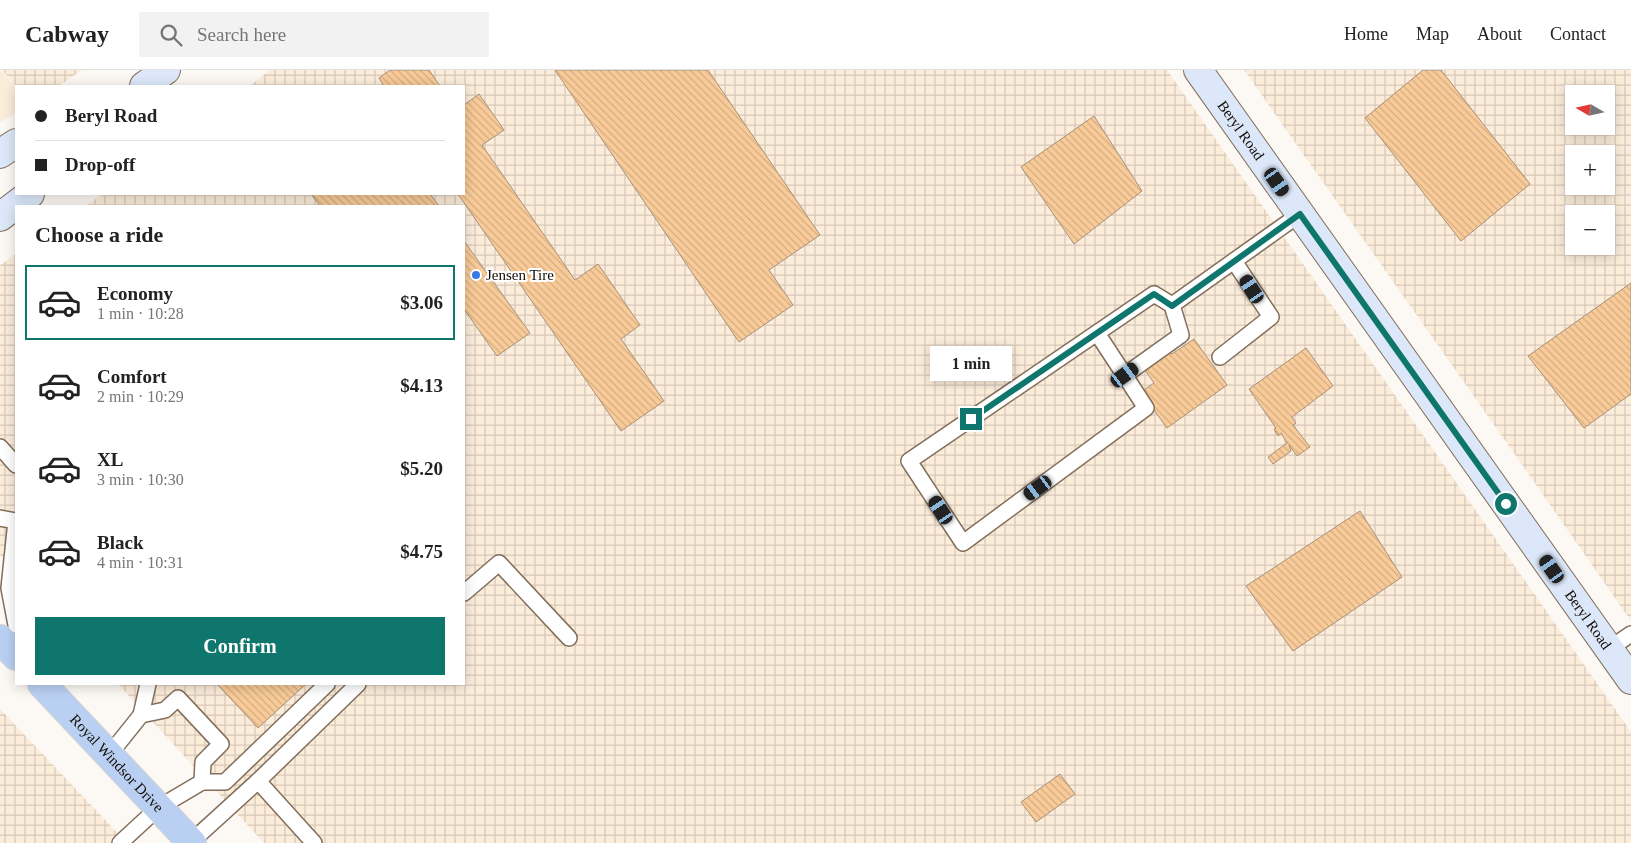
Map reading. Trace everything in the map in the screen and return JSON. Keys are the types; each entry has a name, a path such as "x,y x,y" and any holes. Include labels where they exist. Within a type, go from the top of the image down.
{"main road":[{"path":"0,639 15,655"},
{"name":"Royal Windsor Drive","path":"43,685 191,842"}],"street":[{"path":"145,85 166,70"},
{"name":"Beryl Road","path":"1198,70 1300,214 1620,642 1631,680"},
{"path":"0,154 15,144"},
{"path":"16,205 29,195"},
{"path":"0,217 15,206"}],"lane":[{"path":"1172,306 1300,214"},
{"path":"1220,357 1271,317 1234,261"},
{"path":"1097,333 1146,408 963,543 909,461 1154,294 1172,306 1181,335 1125,375"},
{"path":"0,447 15,464"},
{"path":"0,518 15,521"},
{"path":"15,531 9,588 15,620"},
{"path":"465,592 499,563 569,638"},
{"path":"109,755 141,715 148,685"},
{"path":"120,843 158,808 202,782 225,782 326,685"},
{"path":"191,842 258,781 357,685"},
{"path":"141,715 165,710 178,698 221,744 202,762 202,782"},
{"path":"258,781 314,843"}],"shaded area":[{"path":"0,70 15,85 15,114 0,122"},
{"path":"2,70 82,70 60,85 15,85"},
{"path":"270,70 1167,70 1631,732 1631,843 264,843 119,685 465,685 465,205 86,205 102,195 465,195 465,85 251,85"},
{"path":"1244,70 1631,70 1631,621 1530,476"},
{"path":"15,255 15,572 0,555 0,265"},
{"path":"0,709 127,843 0,843"}],"building":[{"path":"390,70 429,70 439,85 383,85 379,78"},
{"path":"555,70 708,70 820,235 769,270 793,305 739,342"},
{"path":"1423,70 1441,70 1530,184 1461,241 1365,118"},
{"path":"479,94 504,130 482,145 575,280 598,264 640,325 621,339 664,401 621,431 459,195 465,195 465,104"},
{"path":"1094,116 1142,191 1074,244 1021,167"},
{"path":"312,195 431,195 438,205 319,205"},
{"name":"Jensen Tire","path":"465,242 530,333 497,356 465,310"},
{"path":"1631,283 1631,394 1584,428 1528,356"},
{"path":"1194,339 1227,385 1167,428 1141,392 1154,383 1145,370 1170,352 1172,354"},
{"path":"1306,348 1333,386 1292,417 1296,423 1293,425 1310,447 1297,456 1289,445 1291,451 1273,464 1268,457 1287,443 1281,433 1278,436 1274,429 1276,428 1249,389"},
{"path":"1360,511 1402,577 1293,651 1246,586"},
{"path":"218,685 305,685 258,728"},
{"path":"1060,774 1075,794 1036,822 1021,802"}],"place":[{"name":"Jensen Tire","path":"476,275"}],"route":[{"path":"971,419 1154,294 1172,306 1300,214 1506,504"}]}
